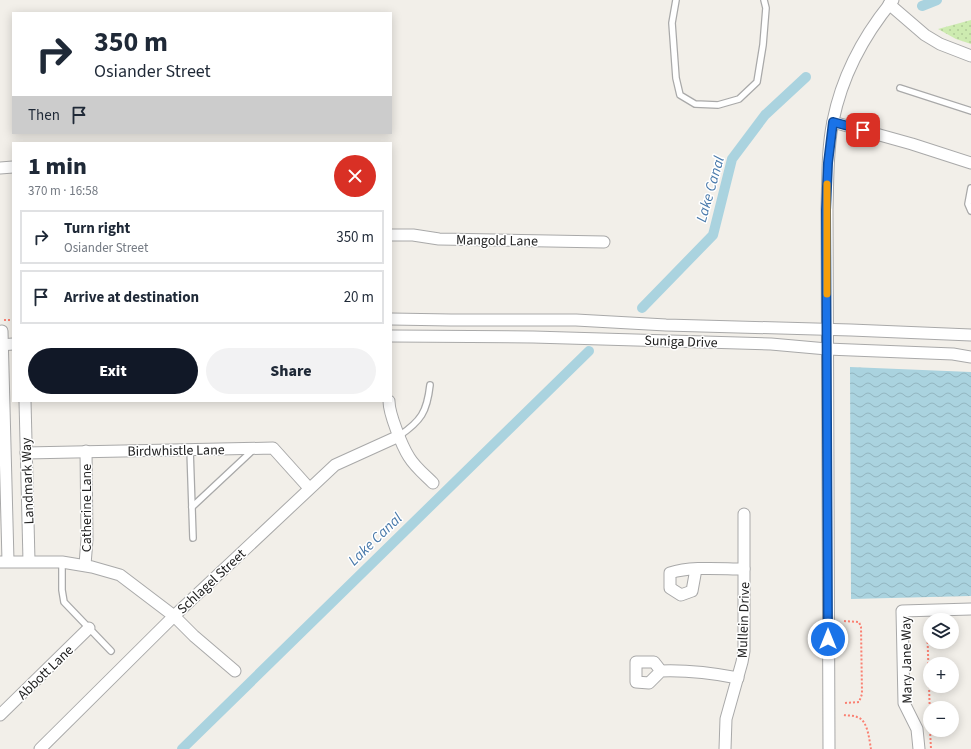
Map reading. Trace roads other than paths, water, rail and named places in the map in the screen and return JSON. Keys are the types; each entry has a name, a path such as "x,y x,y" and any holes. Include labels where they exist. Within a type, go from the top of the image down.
{"street":[{"path":"829,749 828,329 826,210 828,163 833,122 840,91 852,64 876,21 891,2 925,35 940,44 971,56"},
{"path":"833,122 912,144 971,163"},
{"path":"0,168 12,167"},
{"name":"Mangold Lane","path":"392,235 413,235 439,239 604,242"},
{"name":"Suniga Drive","path":"392,319 576,320 666,325 828,329 971,335"},
{"path":"1,328 12,331"},
{"name":"Landmark Way","path":"1,328 5,344 2,453 4,562"},
{"name":"Suniga Drive","path":"392,336 580,338 771,344 827,349 971,356"},
{"name":"Landmark Way","path":"25,402 29,561"},
{"path":"389,402 389,407 399,436 409,457 433,483"},
{"name":"Schlagel Street","path":"40,749 174,616 335,465 399,436"},
{"name":"Birdwhistle Lane","path":"26,453 273,448 309,488"},
{"name":"Catherine Lane","path":"85,566 87,539 86,451"},
{"name":"Mullein Drive","path":"725,749 726,719 744,651 744,514"},
{"path":"4,562 62,562 120,575 174,616 194,636 235,671"},
{"path":"696,569 744,569"},
{"name":"Mary Jane Way","path":"919,749 917,729 904,703 902,611 971,609"},
{"name":"Abbott Lane","path":"0,715 89,628"},
{"path":"661,671 703,672 738,678"}],"lane":[{"path":"676,0 672,23 676,78 680,95 695,104 718,105 739,99 756,82 764,30 766,8 764,0"},
{"path":"900,88 971,111"},
{"path":"971,188 968,204 971,211"},
{"path":"399,436 414,426 421,417 428,401 430,385"},
{"path":"192,507 255,448"},
{"path":"190,449 193,538"},
{"name":"Catherine Lane","path":"62,562 62,590 64,602 111,651"}],"water":[{"path":"850,367 971,372 971,596 851,599"}],"waterway":[{"name":"Lake Canal","path":"922,6 937,0"},
{"name":"Lake Canal","path":"642,308 713,235 732,159 765,115 806,77"},
{"name":"Lake Canal","path":"182,749 589,351"}]}
